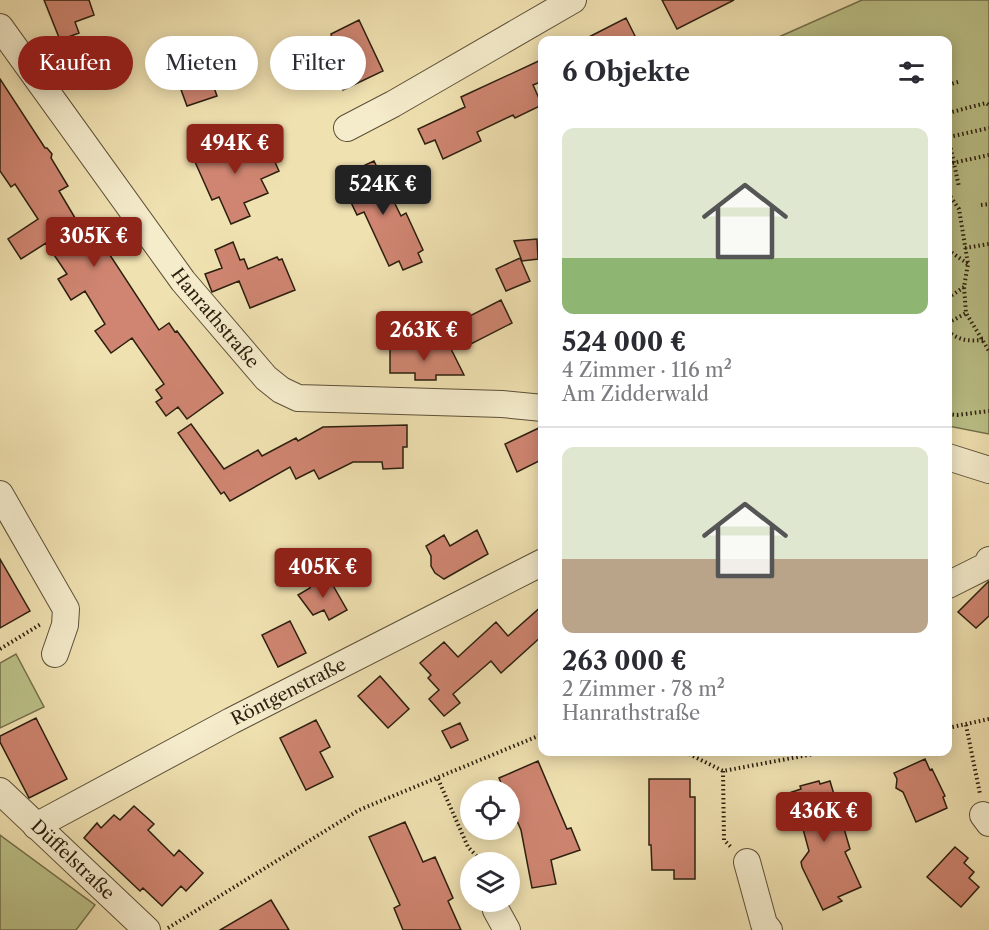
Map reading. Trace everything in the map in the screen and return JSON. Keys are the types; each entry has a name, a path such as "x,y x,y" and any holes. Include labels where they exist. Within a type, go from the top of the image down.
{"street":[{"path":"347,128 573,0"},
{"name":"Hanrathstraße","path":"0,27 183,281 266,378 281,390 298,398 502,404 538,408"},
{"path":"952,458 989,470"},
{"path":"0,494 66,609 65,625 55,654"},
{"path":"952,583 986,566 989,560"},
{"name":"Röntgenstraße","path":"36,826 231,721 538,565"},
{"name":"Düffelstraße","path":"0,791 147,930"},
{"path":"747,862 764,924 769,930"},
{"path":"497,912 507,930"}],"path":[{"path":"952,84 958,82"},
{"path":"952,112 986,103 989,105"},
{"path":"952,136 989,128"},
{"path":"952,164 989,155"},
{"path":"952,167 959,187"},
{"path":"952,199 959,209 968,264 964,286 966,313 989,351"},
{"path":"981,205 989,204"},
{"path":"965,248 989,244"},
{"path":"952,253 968,264"},
{"path":"952,295 964,286"},
{"path":"952,321 966,313"},
{"path":"952,334 956,338 969,341 984,340"},
{"path":"952,414 989,411"},
{"path":"0,649 66,609"},
{"path":"952,727 989,719"},
{"path":"966,724 986,819"},
{"path":"165,930 359,810 538,736"},
{"path":"693,756 723,771 803,756"},
{"path":"723,771 724,840 747,862"},
{"path":"438,779 468,847 473,852"}],"green space":[{"path":"862,0 989,0 989,434 952,427 952,36 781,36"},
{"path":"16,654 44,707 0,728 0,663"},
{"path":"0,835 95,905 76,930 0,930"}],"building":[{"path":"44,0 89,0 94,15 75,22 79,33 58,36"},
{"path":"662,0 734,0 677,29"},
{"path":"626,18 635,36 591,36"},
{"path":"359,20 383,71 366,79 366,36 331,36 331,34"},
{"path":"538,61 538,83 533,85 538,96 538,107 515,118 513,115 477,132 481,141 443,159 435,140 425,144 418,129 465,107 461,97"},
{"path":"0,79 45,148 52,154 51,158 68,186 59,191 97,255 106,249 159,330 169,323 223,393 187,419 178,407 166,416 156,402 162,398 156,390 164,384 132,338 111,353 95,331 105,324 85,291 71,300 58,279 67,274 46,243 21,259 8,239 38,219 15,184 11,187 0,171"},
{"path":"181,90 215,90 217,96 187,106"},
{"path":"222,140 237,152 265,140 279,171 261,179 268,193 244,203 250,216 231,224 219,197 212,200 191,153"},
{"path":"374,161 401,216 406,213 423,250 418,253 422,262 403,270 399,261 389,266 364,212 357,215 339,177"},
{"path":"537,239 538,259 522,261 514,241"},
{"path":"233,242 240,260 244,259 248,269 277,257 279,260 282,259 295,290 250,308 239,281 212,292 205,274 222,268 215,250"},
{"path":"520,258 530,281 506,291 496,269"},
{"path":"501,300 512,323 463,348 452,325"},
{"path":"390,347 450,347 464,375 436,375 436,380 415,380 415,373 390,373"},
{"path":"191,424 224,469 258,450 262,456 296,438 298,441 323,427 407,425 407,447 403,447 403,468 383,469 382,462 353,462 319,479 314,470 296,479 290,467 230,501 224,492 221,494 178,433"},
{"path":"538,428 538,462 517,472 505,444"},
{"path":"477,530 488,554 444,579 435,573 426,546 444,535 450,546"},
{"path":"0,559 30,611 0,628"},
{"path":"327,575 347,610 329,620 324,610 313,615 298,595 310,588 309,585"},
{"path":"989,581 989,616 976,628 958,612"},
{"path":"538,609 538,640 501,673 491,661 453,694 460,703 444,716 429,699 439,690 428,678 431,675 420,663 444,642 458,657 496,622 508,636"},
{"path":"290,621 306,653 278,667 262,635"},
{"path":"380,676 409,709 388,728 358,696"},
{"path":"36,718 67,779 29,798 0,742 0,736"},
{"path":"316,720 330,747 320,752 333,777 306,790 280,738"},
{"path":"460,723 468,740 451,748 442,731"},
{"path":"925,759 945,796 943,797 947,808 916,822 903,792 896,788 897,779 894,773"},
{"path":"538,761 567,829 571,828 580,850 551,860 556,884 532,888 520,828 520,780 500,780 499,778"},
{"path":"649,779 690,779 690,797 695,797 695,879 674,879 674,870 652,870 651,845 649,845"},
{"path":"819,781 820,784 830,781 850,849 845,852 861,887 838,897 842,901 823,910 802,867 801,862 809,851 800,818 793,820 786,794 801,789 800,786"},
{"path":"134,806 154,824 148,830 174,856 179,850 203,873 186,891 181,886 162,906 143,888 140,891 84,838 97,823 101,828 114,815 120,820"},
{"path":"405,822 423,862 435,857 453,898 448,901 461,930 403,930 394,908 400,905 369,837"},
{"path":"955,847 968,858 964,863 974,872 969,878 979,887 961,907 927,877"},
{"path":"271,900 289,930 220,930"}]}
